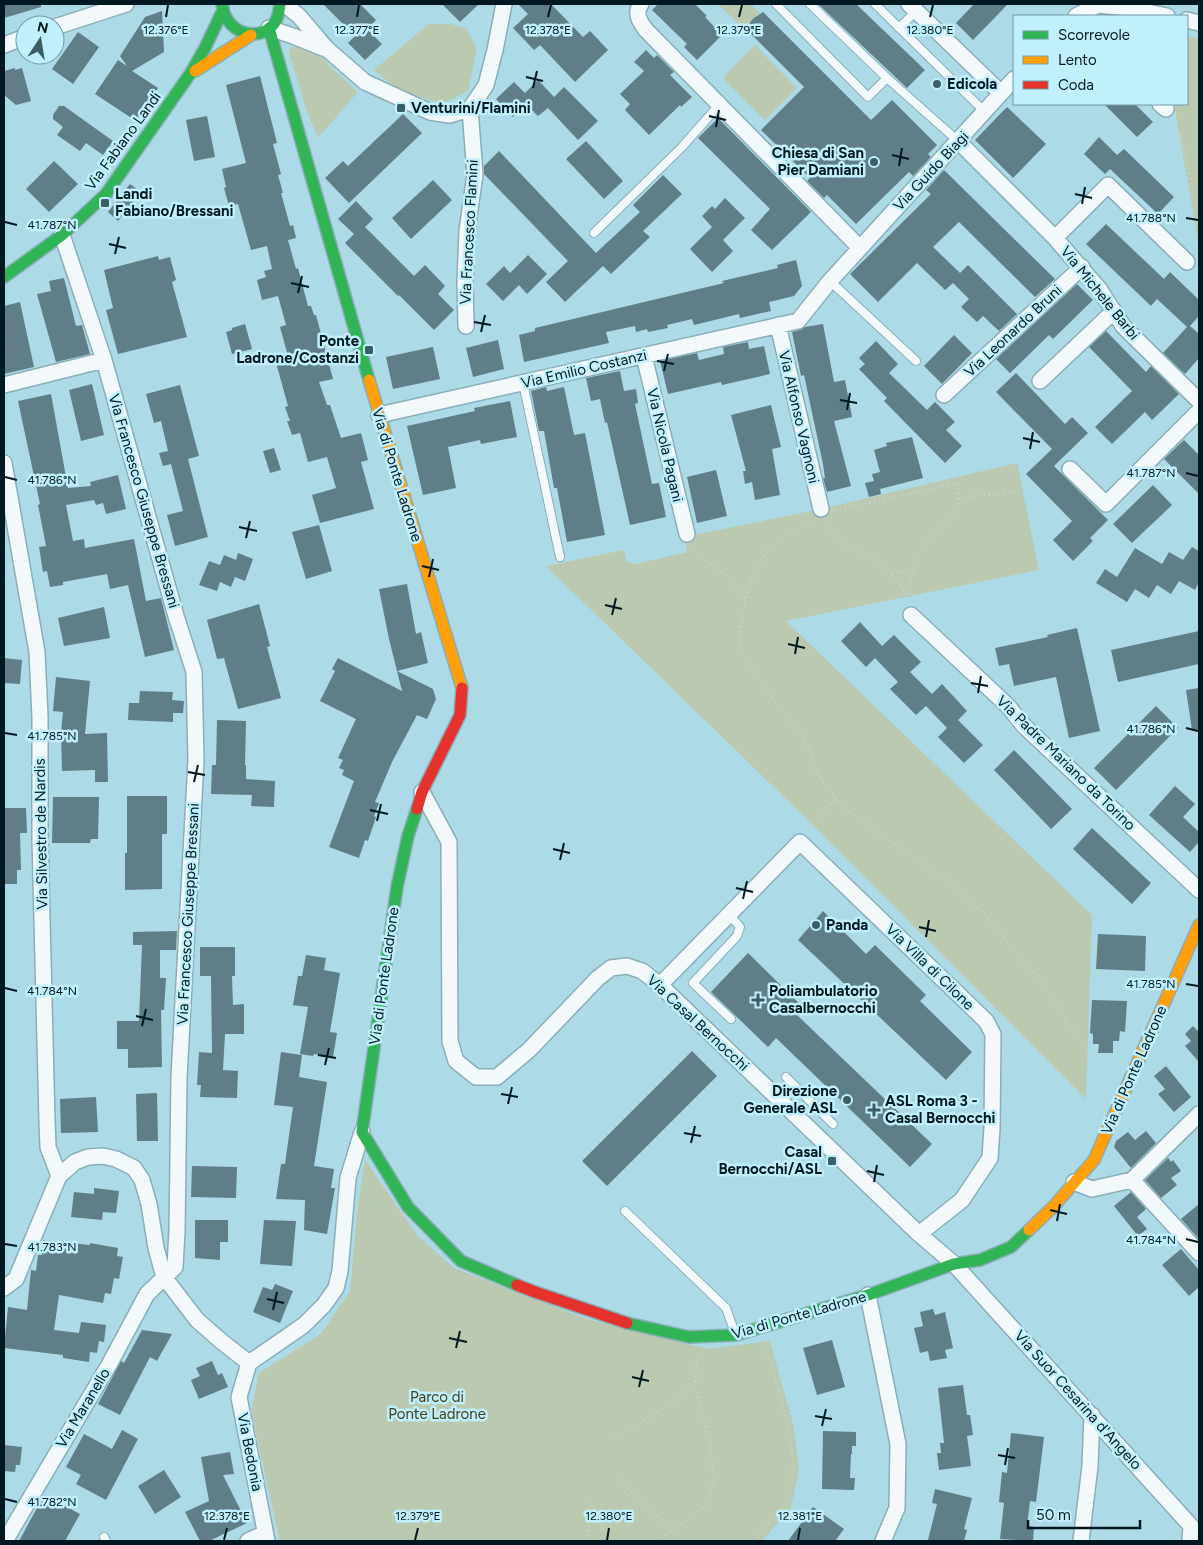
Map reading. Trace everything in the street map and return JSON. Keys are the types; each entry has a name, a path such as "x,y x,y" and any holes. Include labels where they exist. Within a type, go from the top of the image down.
{"street":[{"path":"65,24 126,4"},
{"path":"280,4 278,16 269,28 327,49"},
{"path":"284,4 299,16 327,49 365,82 430,112 449,115 470,109 486,85 504,4"},
{"path":"641,4 638,7 638,19 646,30 860,248"},
{"path":"1078,15 1098,5 1128,8 1162,15"},
{"path":"912,7 1001,92"},
{"path":"222,8 225,19 235,30 251,35"},
{"name":"Via Fabiano Landi","path":"4,276 13,272 62,235 106,194 190,74 205,48 222,8"},
{"name":"Via Fabiano Landi","path":"190,74 251,35 261,33 269,28"},
{"name":"Via di Ponte Ladrone","path":"269,28 379,415 462,687 460,716 422,792 408,836 397,887 362,1132 408,1206 460,1261 535,1292 632,1325 698,1337 736,1335 868,1295 954,1264 980,1260 1011,1246 1053,1207 1094,1160 1199,925"},
{"name":"Via Guido Biagi","path":"830,281 1013,80"},
{"name":"Via Francesco Flamini","path":"466,326 467,231 475,174 470,109"},
{"name":"Via Michele Barbi","path":"958,142 1082,267 1100,290 1123,326 1199,401"},
{"path":"1055,238 1108,185 1187,262"},
{"name":"Via Francesco Giuseppe Bressani","path":"62,235 104,360 176,616 194,672 196,760 180,1068 177,1230 175,1267 164,1278"},
{"name":"Via Leonardo Bruni","path":"944,395 1082,267"},
{"name":"Via Emilio Costanzi","path":"379,415 798,321 830,281"},
{"path":"1040,381 1114,311"},
{"name":"Via Alfonso Vagnoni","path":"778,325 822,512"},
{"name":"Via Nicola Pagani","path":"644,356 688,539"},
{"path":"4,385 104,360"},
{"path":"1070,468 1106,504 1199,410"},
{"name":"Via Silvestro de Nardis","path":"4,463 37,652 40,716 40,839 48,1147 59,1176"},
{"name":"Via Padre Mariano da Torino","path":"911,615 1008,706 1024,726 1199,890"},
{"name":"Via Casal Bernocchi","path":"422,792 449,842 450,1041 456,1061 476,1077 497,1077 529,1050 598,978 610,968 627,966 642,970 954,1264"},
{"path":"660,985 800,842"},
{"name":"Via Villa di Cilone","path":"800,842 986,1021 992,1034 992,1128 990,1158 962,1200 920,1234"},
{"path":"1074,1182 1092,1189 1132,1180 1199,1114"},
{"path":"4,1288 16,1278 59,1176 75,1162 88,1157 110,1157 134,1168 142,1180 149,1204 156,1248 164,1278 197,1320 249,1363 304,1325 324,1305 336,1288 340,1271 348,1178 362,1132"},
{"path":"1132,1180 1199,1253"},
{"name":"Via Suor Cesarina d'Angelo","path":"954,1264 1193,1529"},
{"name":"Via Maranello","path":"5,1541 110,1363 147,1294 164,1278"},
{"path":"868,1295 898,1444 897,1508 883,1541"},
{"name":"Via Bedonia","path":"249,1363 239,1397 266,1537"},
{"path":"1081,1541 1090,1466 1092,1415"},
{"path":"248,1541 266,1537"}],"lane":[{"path":"776,4 868,97 887,78"},
{"path":"810,4 887,78 958,142"},
{"path":"875,4 985,112"},
{"path":"899,28 912,7"},
{"path":"594,234 682,147 719,105"},
{"path":"830,281 916,361"},
{"path":"523,383 560,557"},
{"path":"729,914 740,926 737,936 693,983 731,1019"},
{"path":"786,1077 833,1124"},
{"path":"625,1210 726,1308 736,1335"}],"path":[{"path":"702,88 751,40"},
{"path":"1163,106 1178,130 1186,157 1193,201 1199,208"},
{"path":"822,512 828,528 836,539 883,564 908,597 916,561 924,546 949,518 959,498 957,483 822,512 788,534 767,551 753,575 741,624 740,640 743,654 767,690 799,731 808,747 818,775 847,810 956,887 982,912 1038,978 1120,1102"},
{"path":"959,498 1023,491"},
{"path":"688,539 696,554 730,579 746,599"},
{"path":"892,575 898,572 912,574"},
{"path":"800,842 811,823 837,798"},
{"path":"751,1541 777,1517 789,1494 793,1471 789,1430 760,1328"},
{"path":"656,1541 704,1506 712,1487 713,1463 695,1385 698,1337"},
{"path":"615,1440 695,1385"},
{"path":"617,1478 671,1530"},
{"path":"587,1541 590,1499"}],"green space":[{"path":"718,4 751,4 760,13 744,29"},
{"path":"429,24 451,24 467,29 477,49 468,91 442,104 400,91 374,70"},
{"path":"1188,36 1199,39 1199,245 1174,105 1188,105"},
{"path":"300,43 314,47 332,68 358,92 318,138 307,111 289,53 292,46"},
{"path":"755,45 797,88 765,120 723,78"},
{"path":"1017,463 1039,570 786,621 1092,915 1086,1099 811,823 546,566 624,550 627,562 636,564 687,552 684,537 821,509"},
{"name":"Parco di Ponte Ladrone","path":"365,1160 417,1235 454,1268 587,1319 708,1349 770,1341 794,1428 799,1471 791,1507 763,1540 280,1541 251,1411 259,1373 321,1334 350,1291 358,1205"}],"building":[{"path":"4,4 41,4 41,7 4,18"},
{"path":"323,4 360,4 376,20 367,29 382,44 365,60 348,43 355,36"},
{"path":"442,4 479,4 460,22"},
{"path":"518,4 551,4 583,37 590,31 608,50 575,82 540,45 534,50 513,28 528,14"},
{"path":"658,4 695,4 722,35 697,60 684,47 687,44 652,10"},
{"path":"818,4 856,4 925,70 907,88"},
{"path":"974,4 1008,4 973,40 956,23"},
{"path":"162,11 164,52 132,71 158,88 136,121 95,94 118,60 127,66 120,56 145,17"},
{"path":"763,12 871,120 892,100 937,145 928,154 931,157 913,176 909,172 856,224 827,195 824,198 807,181 810,178 761,130 804,87 745,28"},
{"path":"78,32 99,47 73,84 52,69 55,65 65,65 65,50"},
{"path":"646,50 654,58 657,55 674,72 670,75 692,97 681,107 680,105 649,135 625,110 630,104 620,94 644,71 634,62"},
{"path":"15,68 15,70 22,68 31,101 16,105 4,95 4,71"},
{"path":"260,76 277,143 273,144 281,174 278,175 283,193 281,193 290,226 293,225 296,238 288,240 308,306 311,306 314,315 316,315 333,379 319,382 327,405 330,405 341,438 361,433 368,460 361,462 374,509 320,523 312,495 336,488 327,457 308,462 300,433 292,435 287,421 290,421 285,407 288,406 275,359 288,356 280,327 286,325 278,296 262,300 257,280 266,277 264,271 272,269 267,246 251,250 238,204 229,206 224,188 226,187 222,169 246,163 226,85"},
{"path":"538,80 554,97 564,87 598,121 578,140 548,108 538,116 526,104 513,117 496,99 514,82 525,93"},
{"path":"1105,105 1136,105 1153,122 1137,137"},
{"path":"59,106 64,106 113,141 103,155 86,143 80,151 57,135 63,127 53,119 53,115"},
{"path":"1007,107 1046,144 1013,178 975,140"},
{"path":"403,114 422,133 349,203 325,178 343,161 348,166"},
{"path":"207,116 215,157 194,161 186,120"},
{"path":"718,118 811,212 772,250 751,230 770,209 698,138"},
{"path":"1099,137 1117,155 1124,149 1174,197 1158,214 1110,169 1105,174 1084,154"},
{"path":"586,141 623,181 604,199 566,159"},
{"path":"499,151 596,253 640,212 633,205 663,175 682,194 643,231 650,237 611,274 603,266 565,302 546,282 568,261 484,174 484,166"},
{"path":"54,161 78,184 49,212 26,189"},
{"path":"944,170 1055,279 1035,297 959,222 933,247 960,273 968,265 1017,314 999,331 983,316 977,322 961,307 969,299 953,283 945,290 917,263 878,302 850,274 931,194 926,190"},
{"path":"433,180 452,200 411,239 392,218"},
{"path":"130,184 141,192 118,221 108,212"},
{"path":"725,198 745,218 723,240 733,251 712,272 690,249 712,227 702,216 712,206 715,209"},
{"path":"356,201 373,219 365,227 414,276 425,265 445,286 438,294 454,310 434,330 345,243 354,234 338,219"},
{"path":"1106,224 1164,279 1170,272 1199,300 1199,316 1190,326 1199,334 1199,358 1185,374 1163,353 1187,327 1157,299 1151,306 1086,244"},
{"path":"528,255 547,274 527,294 519,285 503,301 486,284 504,266 510,273"},
{"path":"158,256 159,260 170,257 176,280 172,282 187,337 118,354 106,310 113,308 104,270"},
{"path":"796,260 802,286 794,296 769,302 771,311 740,318 739,314 694,325 692,319 667,325 668,328 648,332 647,329 636,332 635,326 606,332 609,343 524,362 519,335 535,331 535,328 724,283 722,281 778,268 777,265"},
{"path":"64,278 76,326 82,325 90,354 56,362 37,294 51,291 49,281"},
{"path":"1077,284 1093,300 1053,339 1049,335 1010,373 996,359"},
{"path":"20,302 34,367 4,374 4,306"},
{"path":"245,324 252,349 232,354 226,332"},
{"path":"823,324 834,382 845,380 852,417 834,421 851,486 827,492 804,375 801,376 792,332 805,327"},
{"path":"1106,331 1146,372 1151,366 1179,394 1152,420 1145,412 1112,444 1095,427 1132,391 1089,347"},
{"path":"954,335 972,353 942,384 924,366"},
{"path":"498,340 504,369 473,377 466,348"},
{"path":"876,341 898,364 889,373 927,410 935,402 955,422 946,430 962,446 945,463 884,401 887,398 859,369 865,364 859,358"},
{"path":"748,342 749,349 764,346 770,374 722,385 721,382 668,394 660,361 697,353 699,360 724,354 723,347"},
{"path":"433,347 440,379 393,389 386,357"},
{"path":"620,371 624,391 636,389 638,403 635,404 652,484 659,483 666,517 630,525 607,422 605,423 600,399 591,401 586,378"},
{"path":"1016,373 1065,424 1072,417 1088,433 1054,466 1108,520 1090,538 1093,541 1073,561 1053,540 1072,521 1026,474 1052,449 996,392"},
{"path":"92,384 104,435 81,441 69,390"},
{"path":"180,385 199,456 188,459 208,537 175,546 167,515 183,511 171,464 163,466 159,453 168,451 161,421 154,423 146,394"},
{"path":"546,387 547,391 564,387 574,435 585,433 605,535 567,542 557,488 554,488 544,431 539,431 531,391"},
{"path":"51,394 68,488 91,486 90,482 118,475 126,509 106,514 103,503 96,505 94,500 66,505 73,541 84,539 85,548 134,539 146,601 161,598 174,650 145,657 128,585 110,589 107,574 63,582 63,585 50,587 47,571 43,572 39,547 46,546 38,505 40,504 18,401"},
{"path":"510,401 517,437 481,444 480,440 448,447 456,488 423,495 407,426 475,411 474,408"},
{"path":"771,405 781,447 772,449 780,495 755,500 752,482 745,484 743,471 746,471 731,415"},
{"path":"912,437 923,478 880,489 881,494 869,497 865,483 874,481 872,474 880,472 874,450 887,446 886,443"},
{"path":"1184,440 1199,455 1199,494 1164,459"},
{"path":"274,448 281,470 270,473 263,451"},
{"path":"716,470 727,516 697,523 687,477"},
{"path":"1153,485 1172,505 1132,543 1113,524"},
{"path":"319,525 332,571 306,579 292,532"},
{"path":"1192,547 1199,551 1199,582 1195,590 1179,581 1171,594 1157,585 1149,598 1135,589 1127,602 1096,583 1105,569 1117,577 1135,548 1162,564 1169,552 1183,560"},
{"path":"238,553 253,559 245,581 235,577 231,587 220,582 217,591 199,585 209,561 220,565 224,555 236,560"},
{"path":"407,584 416,634 421,632 428,663 397,671 379,589"},
{"path":"259,604 270,646 267,647 281,698 238,709 224,658 217,659 207,620"},
{"path":"104,607 110,638 64,646 58,618"},
{"path":"860,622 882,646 894,635 921,662 910,672 932,694 942,684 967,711 958,720 983,745 964,763 938,737 947,728 926,706 916,715 890,689 898,682 875,658 866,667 841,641"},
{"path":"1077,628 1100,731 1069,738 1056,677 1014,686 1009,664 999,666 995,648 1048,637 1047,635"},
{"path":"1199,631 1199,664 1118,682 1111,650"},
{"path":"4,658 22,660 20,684 4,683"},
{"path":"338,658 402,691 397,671 433,689 436,699 427,719 417,715 392,762 375,802 379,803 374,816 376,817 368,841 365,840 359,858 329,847 354,781 342,775 344,770 339,768 343,760 338,758 356,719 320,701 335,671 332,669"},
{"path":"56,677 90,681 85,734 107,733 108,782 95,782 95,770 62,771 61,732 63,712 53,711"},
{"path":"1199,688 1199,730 1192,730 1186,690"},
{"path":"140,691 173,692 172,700 184,701 183,713 173,713 173,722 128,720 129,703 139,703"},
{"path":"1156,706 1178,728 1116,790 1094,768"},
{"path":"217,720 246,721 246,779 275,781 274,807 251,806 252,795 211,794 212,765 216,765"},
{"path":"1014,750 1072,809 1051,829 994,770"},
{"path":"1175,786 1195,804 1183,817 1199,832 1199,842 1190,852 1149,815"},
{"path":"127,796 167,796 167,834 162,834 162,889 125,890"},
{"path":"53,797 99,797 98,839 91,839 90,843 52,843"},
{"path":"4,808 26,808 27,833 20,833 21,870 17,870 17,884 4,884"},
{"path":"1092,828 1151,883 1132,904 1073,849"},
{"path":"823,911 866,954 875,945 926,995 920,1001 972,1052 946,1080 798,940"},
{"path":"177,931 176,950 160,950 160,978 166,978 164,1010 161,1010 162,1067 128,1068 128,1049 117,1049 117,1021 139,1021 142,945 133,945 133,932"},
{"path":"1098,934 1146,936 1145,971 1096,969"},
{"path":"200,947 235,947 235,976 232,976 233,1005 244,1004 244,1034 225,1034 223,1070 238,1071 237,1098 200,1097 201,1085 197,1085 199,1052 212,1053 211,976 200,976"},
{"path":"748,953 805,1009 798,1016 932,1144 910,1167 776,1038 768,1047 711,992"},
{"path":"306,955 326,958 324,970 340,973 330,1032 337,1033 333,1057 300,1054 308,1007 293,1005 298,976 302,976"},
{"path":"1092,1000 1127,1001 1125,1032 1120,1031 1119,1041 1113,1041 1113,1053 1098,1053 1099,1044 1093,1044 1093,1034 1090,1033"},
{"path":"1193,1026 1199,1032 1199,1062 1185,1046 1191,1041 1185,1034"},
{"path":"692,1051 717,1076 607,1186 582,1161"},
{"path":"281,1052 302,1055 299,1077 327,1082 314,1166 334,1169 331,1188 335,1188 327,1234 304,1230 305,1200 276,1199 281,1164 285,1164 293,1107 274,1105"},
{"path":"1166,1066 1191,1097 1174,1112 1158,1094 1165,1089 1154,1076"},
{"path":"157,1093 158,1141 137,1141 136,1094"},
{"path":"96,1097 98,1132 61,1133 60,1099"},
{"path":"1146,1131 1156,1143 1131,1168 1114,1147 1116,1141 1128,1132 1135,1140"},
{"path":"1168,1158 1171,1162 1173,1160 1181,1171 1171,1178 1177,1185 1161,1198 1145,1180"},
{"path":"192,1166 237,1167 236,1198 191,1197"},
{"path":"94,1188 119,1191 116,1213 103,1212 102,1220 71,1217 74,1192 94,1194"},
{"path":"1131,1192 1146,1209 1137,1217 1147,1229 1138,1236 1114,1206"},
{"path":"1199,1204 1199,1239 1181,1219"},
{"path":"195,1220 228,1220 228,1242 220,1242 220,1260 195,1258"},
{"path":"264,1220 296,1221 292,1266 260,1264"},
{"path":"43,1240 90,1245 90,1243 118,1248 117,1256 123,1257 119,1279 114,1278 111,1294 105,1293 103,1303 59,1295 54,1330 79,1333 81,1322 106,1325 104,1342 99,1341 97,1353 90,1352 89,1362 63,1358 63,1355 4,1348 8,1307 27,1310 31,1270 36,1271 38,1255 42,1255"},
{"path":"1181,1249 1199,1270 1199,1287 1189,1296 1162,1265"},
{"path":"275,1284 293,1291 280,1323 253,1312 263,1287 272,1290"},
{"path":"933,1309 935,1315 945,1312 953,1348 945,1350 947,1358 930,1361 928,1351 920,1353 914,1328 923,1326 920,1312"},
{"path":"142,1330 172,1334 157,1361 150,1357 120,1415 98,1404 121,1361 124,1363"},
{"path":"832,1340 845,1387 817,1395 803,1348"},
{"path":"212,1361 218,1375 222,1373 228,1387 199,1399 191,1380 200,1376 196,1368"},
{"path":"963,1385 967,1415 970,1415 973,1435 967,1436 971,1466 939,1470 937,1453 941,1453 940,1443 944,1443 938,1388"},
{"path":"122,1430 138,1439 106,1500 76,1484 81,1475 66,1467 84,1434 112,1449"},
{"path":"823,1431 856,1432 856,1446 852,1446 850,1478 855,1478 854,1490 822,1489"},
{"path":"1011,1433 1044,1437 1036,1502 1030,1501 1027,1526 1034,1527 1033,1541 1000,1539 1004,1503 999,1502 1002,1472 1007,1473"},
{"path":"4,1445 22,1447 20,1465 16,1465 15,1472 4,1471"},
{"path":"230,1452 234,1474 223,1475 247,1523 209,1541 200,1541 185,1512 209,1501 201,1457"},
{"path":"164,1470 181,1497 155,1514 138,1486"},
{"path":"935,1489 972,1498 964,1529 967,1530 964,1541 928,1540 937,1504 932,1503"},
{"path":"44,1495 80,1514 65,1541 19,1541"},
{"path":"813,1507 844,1529 835,1541 788,1541"}],"traffic: fast":[{"path":"222,4 225,16 231,24 242,31 254,34 260,33 274,24 279,13 280,4"},
{"path":"4,277 62,235 106,194 190,74 222,12"},
{"path":"269,28 369,380"},
{"path":"417,809 408,836 397,887 362,1132 408,1207 461,1261 517,1285"},
{"path":"627,1323 689,1337 736,1335 868,1295 954,1264 980,1260 1011,1247 1029,1230"}],"traffic: slow":[{"path":"195,71 251,35"},
{"path":"369,380 462,688"},
{"path":"1029,1230 1053,1207 1094,1160 1199,925"}],"traffic: jam":[{"path":"417,809 422,792 460,715 462,688"},
{"path":"517,1285 627,1323"}],"place":[{"name":"Edicola","path":"937,84"},
{"name":"Venturini/Flamini","path":"401,108"},
{"name":"Chiesa di San Pier Damiani","path":"874,162"},
{"name":"Landi Fabiano/Bressani","path":"105,203"},
{"name":"Ponte Ladrone/Costanzi","path":"369,350"},
{"name":"Panda","path":"816,925"},
{"name":"Poliambulatorio Casalbernocchi","path":"758,1000"},
{"name":"Direzione Generale ASL","path":"847,1100"},
{"name":"ASL Roma 3 - Casal Bernocchi","path":"874,1110"},
{"name":"Casal Bernocchi/ASL","path":"832,1161"}]}
